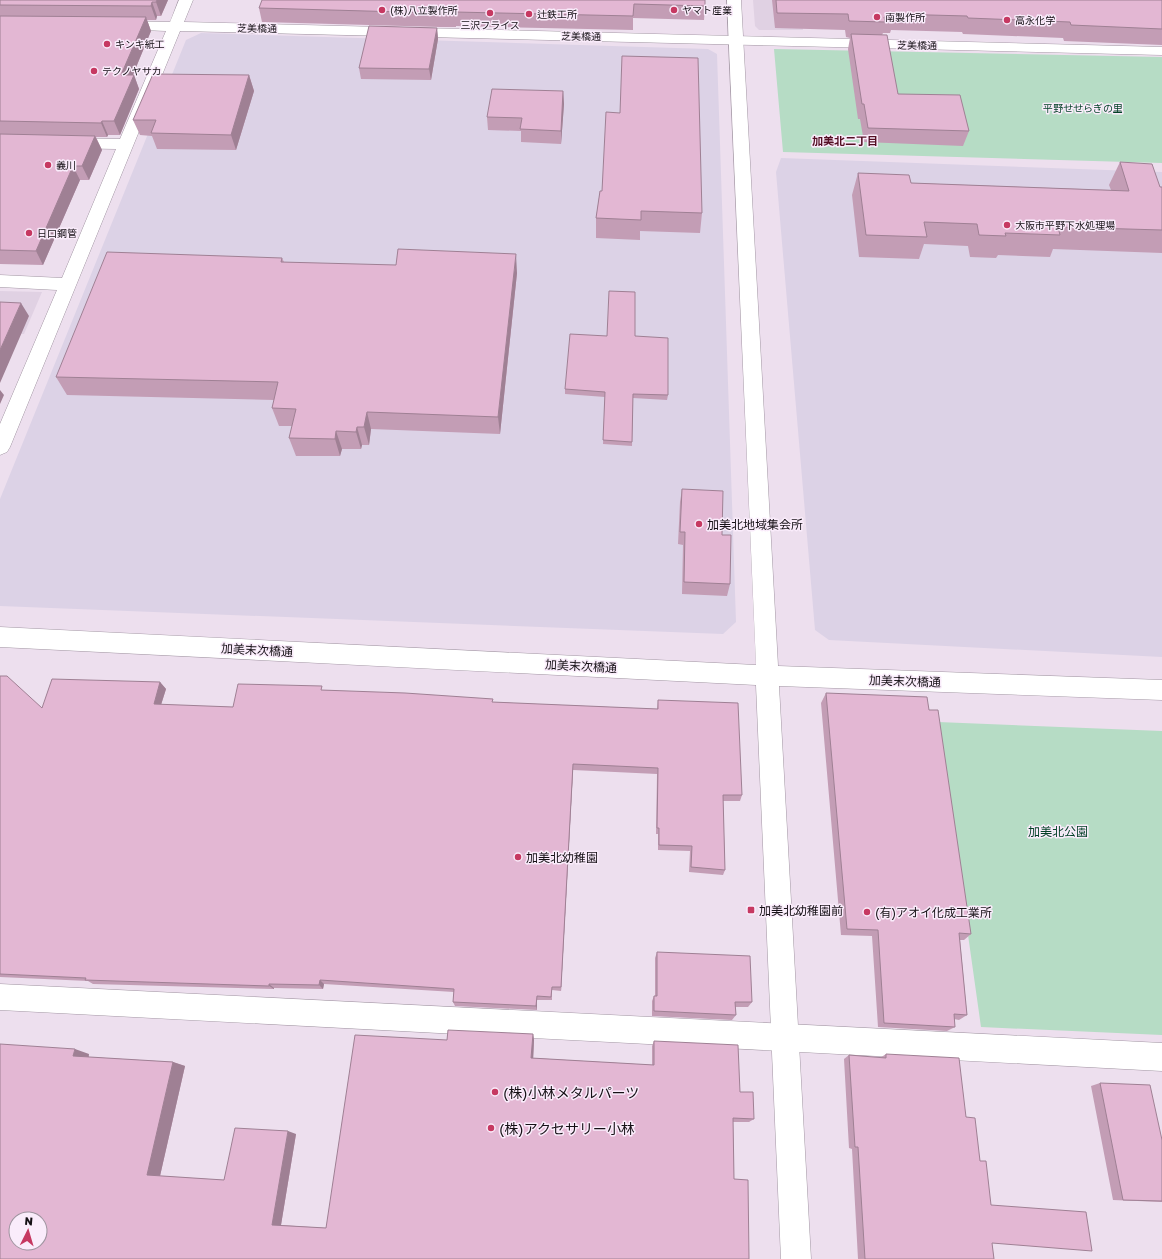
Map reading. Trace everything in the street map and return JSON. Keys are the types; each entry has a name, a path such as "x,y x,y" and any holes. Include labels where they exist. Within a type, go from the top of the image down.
{"street":[{"path":"0,447 186,0"},
{"path":"734,0 796,1259"},
{"name":"芝美橋通","path":"103,25 1162,51"},
{"path":"55,142 125,144"},
{"path":"0,281 67,284"},
{"name":"加美末次橋通","path":"0,637 768,676 1162,690"},
{"path":"0,998 1162,1057"}],"shaded area":[{"path":"753,0 799,0 803,30 759,30 755,26"},
{"path":"201,33 708,49 717,54 736,622 723,634 0,606 0,499 186,40"},
{"path":"781,158 1162,172 1162,657 829,640 815,630 776,172"},
{"path":"0,291 42,292 24,334 0,333"}],"green space":[{"name":"平野せせらぎの里","path":"774,49 1162,57 1162,163 783,152"},
{"name":"加美北公園","path":"938,722 1162,731 1162,1035 981,1027"}],"building":[{"path":"0,0 157,0 156,2 152,2 151,6 0,5"},
{"path":"262,0 705,0 705,6 634,4 633,16 259,8"},
{"path":"776,0 1162,0 1162,29 1071,25 1070,22 968,18 967,16 893,14 894,17 884,17 885,22 849,21 848,14 777,13"},
{"path":"0,16 146,17 121,75 134,75 114,121 102,121 101,123 0,121"},
{"path":"369,26 437,28 429,69 359,68"},
{"path":"851,34 887,35 898,94 960,95 969,131 868,128 864,104 862,104"},
{"path":"622,56 698,58 702,213 641,211 641,220 596,218 600,191 602,191 606,112 620,113"},
{"path":"153,74 249,75 231,135 151,133 156,120 133,120"},
{"path":"492,89 563,91 561,131 520,129 522,118 487,117"},
{"path":"0,134 95,136 82,166 73,166 36,251 0,250"},
{"path":"1120,162 1152,164 1160,187 1162,187 1162,230 1058,227 1060,235 1005,233 1006,236 979,235 977,224 924,222 927,237 866,235 858,173 909,175 911,183 1129,191"},
{"path":"398,249 516,254 498,417 367,412 364,427 357,427 356,432 336,431 335,439 289,438 296,409 272,408 278,382 56,377 107,252 282,258 281,262 396,265"},
{"path":"609,291 635,292 635,336 668,338 668,395 633,394 632,442 603,440 605,392 565,389 570,334 607,336"},
{"path":"0,302 21,303 0,350"},
{"path":"682,489 723,491 722,535 731,535 730,584 684,582 685,532 680,532"},
{"path":"0,676 7,676 42,708 52,679 160,682 154,704 233,707 238,684 322,686 321,690 405,693 493,699 492,702 658,709 658,700 738,703 742,795 723,795 725,870 691,867 692,846 659,845 659,828 657,828 658,768 573,764 561,987 552,987 551,997 537,996 536,1006 453,1002 454,989 320,980 319,985 269,984 269,986 85,980 86,978 0,974"},
{"path":"826,693 927,697 929,710 938,710 971,934 959,933 967,1015 954,1014 955,1027 884,1023 878,930 847,929"},
{"path":"657,952 750,956 752,1002 735,1002 736,1015 654,1011 654,996 657,996"},
{"path":"448,1030 533,1034 531,1058 654,1065 654,1041 738,1045 740,1092 753,1092 754,1119 733,1118 734,1179 748,1180 749,1259 0,1259 0,1044 75,1049 73,1056 173,1062 147,1175 224,1180 235,1128 288,1131 272,1225 326,1228 355,1035 447,1040"},
{"path":"886,1054 959,1058 966,1117 975,1118 980,1161 986,1161 991,1205 1086,1212 1092,1251 992,1243 994,1259 865,1259 858,1147 855,1147 849,1055 886,1058"},
{"path":"1100,1083 1150,1085 1162,1140 1162,1201 1123,1200"}],"place":[{"name":"(株)八立製作所","path":"382,10"},
{"name":"ヤマト産業","path":"674,10"},
{"name":"三沢フライス","path":"490,13"},
{"name":"辻鉄工所","path":"529,14"},
{"name":"南製作所","path":"877,17"},
{"name":"高永化学","path":"1007,20"},
{"name":"キンキ紙工","path":"107,44"},
{"name":"テクノヤサカ","path":"94,71"},
{"name":"義川","path":"48,165"},
{"name":"大阪市平野下水処理場","path":"1007,225"},
{"name":"日口鋼管","path":"29,233"},
{"name":"加美北地域集会所","path":"699,524"},
{"name":"加美北幼稚園","path":"518,857"},
{"name":"加美北幼稚園前","path":"751,910"},
{"name":"(有)アオイ化成工業所","path":"867,912"},
{"name":"(株)小林メタルパーツ","path":"495,1092"},
{"name":"(株)アクセサリー小林","path":"491,1128"}],"district":[{"name":"加美北二丁目","path":"845,140"}]}
